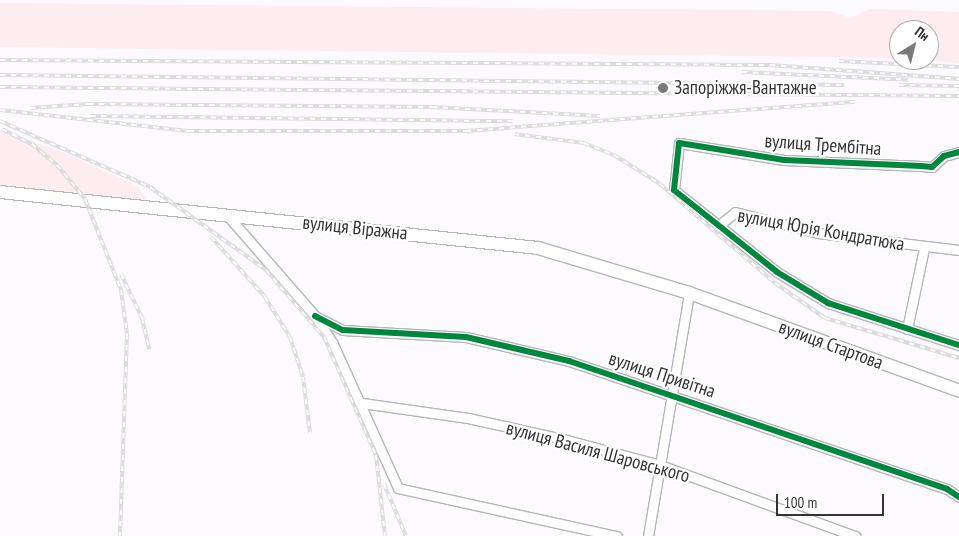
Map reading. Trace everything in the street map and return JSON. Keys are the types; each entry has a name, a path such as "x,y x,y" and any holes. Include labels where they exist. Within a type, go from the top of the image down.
{"main road":[{"name":"вулиця Віражна","path":"0,192 226,214 538,248 704,298"},
{"name":"вулиця Стартова","path":"704,298 959,391"}],"street":[{"name":"вулиця Трембітна","path":"718,226 674,190 679,142 784,160 932,167 944,156 959,152"},
{"name":"вулиця Юрія Кондратюка","path":"718,226 735,212 818,233 924,248 959,250"},
{"path":"226,214 315,316 333,344 362,403 392,476 403,490 617,536"},
{"path":"718,226 777,272 828,303 959,345"},
{"path":"907,329 924,248"},
{"path":"648,536 689,293"},
{"path":"315,316 343,330 333,344"},
{"name":"вулиця Привітна","path":"343,330 466,337 569,360 947,489 959,497"},
{"name":"вулиця Василя Шаровського","path":"362,403 468,418 660,465 855,536"}],"shaded area":[{"path":"0,3 830,11 850,18 869,9 959,12 959,63 939,61 939,20 889,20 889,58 0,47"},
{"path":"0,130 68,154 137,186 147,199 111,201 0,192"}],"railway":[{"path":"0,60 770,65 959,79"},
{"path":"839,61 959,67"},
{"path":"742,72 909,80"},
{"path":"0,75 844,85"},
{"path":"899,85 959,86"},
{"path":"0,87 959,96"},
{"path":"0,110 188,131 466,131 855,102"},
{"path":"30,108 88,104 432,107 600,116"},
{"path":"90,116 513,121"},
{"path":"0,121 150,187 266,270 324,337 376,455 385,536"},
{"path":"2,129 32,144 57,165 85,199 121,290 127,334 120,536"},
{"path":"514,134 584,143 614,155 660,184 775,283 825,318 959,358"},
{"path":"211,237 265,297 290,337 303,377 310,433"},
{"path":"121,274 142,318 149,349"},
{"path":"384,484 406,536"}],"cycle path":[{"path":"959,152 944,156 932,167 784,160 679,143 674,190 777,272 828,303 959,345"},
{"path":"315,316 343,330 466,337 569,361 947,489 959,497"}],"place":[{"name":"Запоріжжя-Вантажне","path":"663,88"}]}
